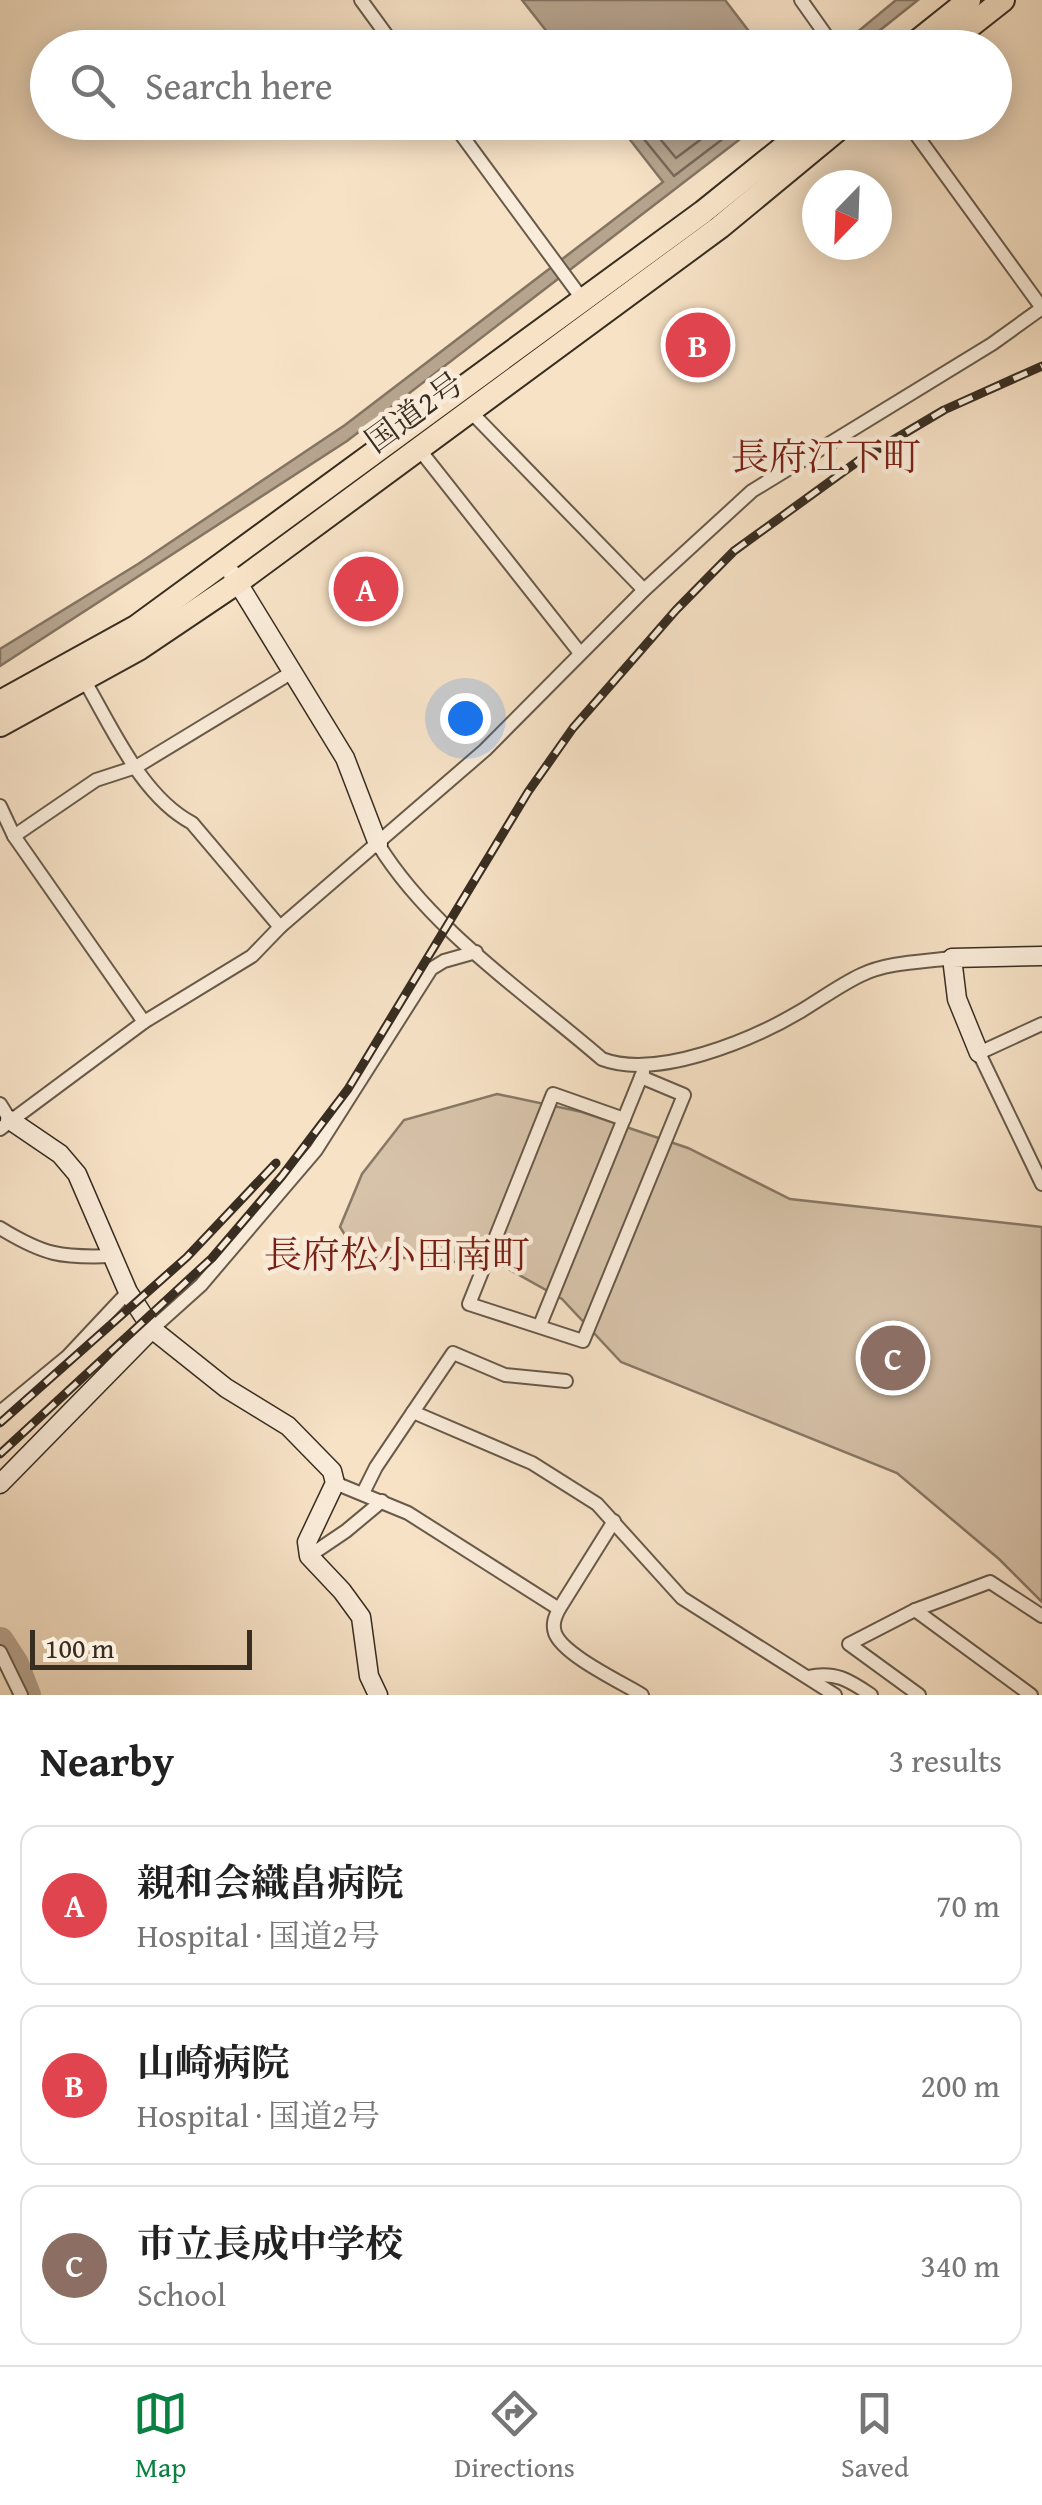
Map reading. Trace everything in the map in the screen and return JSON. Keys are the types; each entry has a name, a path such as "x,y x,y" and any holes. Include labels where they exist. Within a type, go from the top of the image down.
{"highway":[{"path":"932,30 969,0"},
{"path":"965,30 1003,0"},
{"name":"国道2号","path":"0,702 136,628 703,212 793,140"},
{"name":"国道2号","path":"0,725 140,648 238,582 720,226 825,140"}],"street":[{"path":"362,0 383,30"},
{"path":"800,0 823,30"},
{"path":"465,140 583,300"},
{"path":"378,1695 369,1676 361,1618 309,1556 307,1542 335,1483 332,1470 288,1426 226,1388 152,1329 128,1292 76,1174 60,1154 4,1118 144,1022 252,956 280,926 485,750 644,590 752,490 992,344 1042,308 920,140"},
{"path":"470,411 644,590"},
{"path":"419,449 580,653"},
{"path":"224,563 345,758 378,844 398,876 476,952 602,1058 643,1071 684,1095 583,1341 469,1304 554,1094 624,1120"},
{"path":"14,836 96,780 136,768 294,671"},
{"path":"84,678 136,768 176,814 192,823 280,926"},
{"path":"0,806 14,836 144,1022"},
{"path":"0,1484 152,1329 201,1285 316,1150 431,969 476,952"},
{"path":"643,1071 749,1036 864,973 952,958 1042,956"},
{"path":"952,958 956,999 1042,1184"},
{"path":"979,1053 1042,1024"},
{"path":"540,1325 643,1071"},
{"path":"0,1228 45,1252 68,1258 112,1256"},
{"path":"0,1412 67,1357 128,1292"},
{"path":"363,1493 376,1467 453,1353 505,1374 566,1381"},
{"path":"413,1412 532,1464 597,1504 682,1598 836,1695"},
{"path":"335,1483 382,1501 497,1567 559,1609"},
{"path":"309,1556 382,1501"},
{"path":"614,1521 559,1609 553,1621 555,1634 561,1643 642,1695"},
{"path":"919,1695 848,1644 915,1610 990,1582 1042,1616"},
{"path":"915,1610 1031,1695"},
{"path":"0,1652 21,1695"},
{"path":"808,1677 827,1673 846,1678 872,1695"}],"shaded area":[{"path":"497,1094 582,1112 688,1148 790,1199 1042,1227 1042,1602 999,1559 897,1473 621,1362 562,1299 503,1266 359,1258 340,1227 362,1174 404,1120"}],"water":[{"path":"522,0 725,0 748,30 546,30"},
{"path":"896,0 918,0 880,30 860,30"},
{"path":"630,140 739,140 347,441 0,666 0,649 138,564 345,425 663,182"}],"waterway":[{"path":"0,1641 15,1664 27,1695"}],"railway":[{"path":"0,1454 212,1258 282,1176 348,1089 528,792 573,728 676,610 734,551 861,459 944,410 1042,366"},
{"path":"0,1423 187,1257 276,1163"}],"place":[{"name":"山崎病院","path":"698,345"},
{"name":"親和会織畠病院","path":"366,589"},
{"name":"市立長成中学校","path":"893,1358"}],"district":[{"name":"長府江下町","path":"826,457"},
{"name":"長府松小田南町","path":"397,1255"}]}
